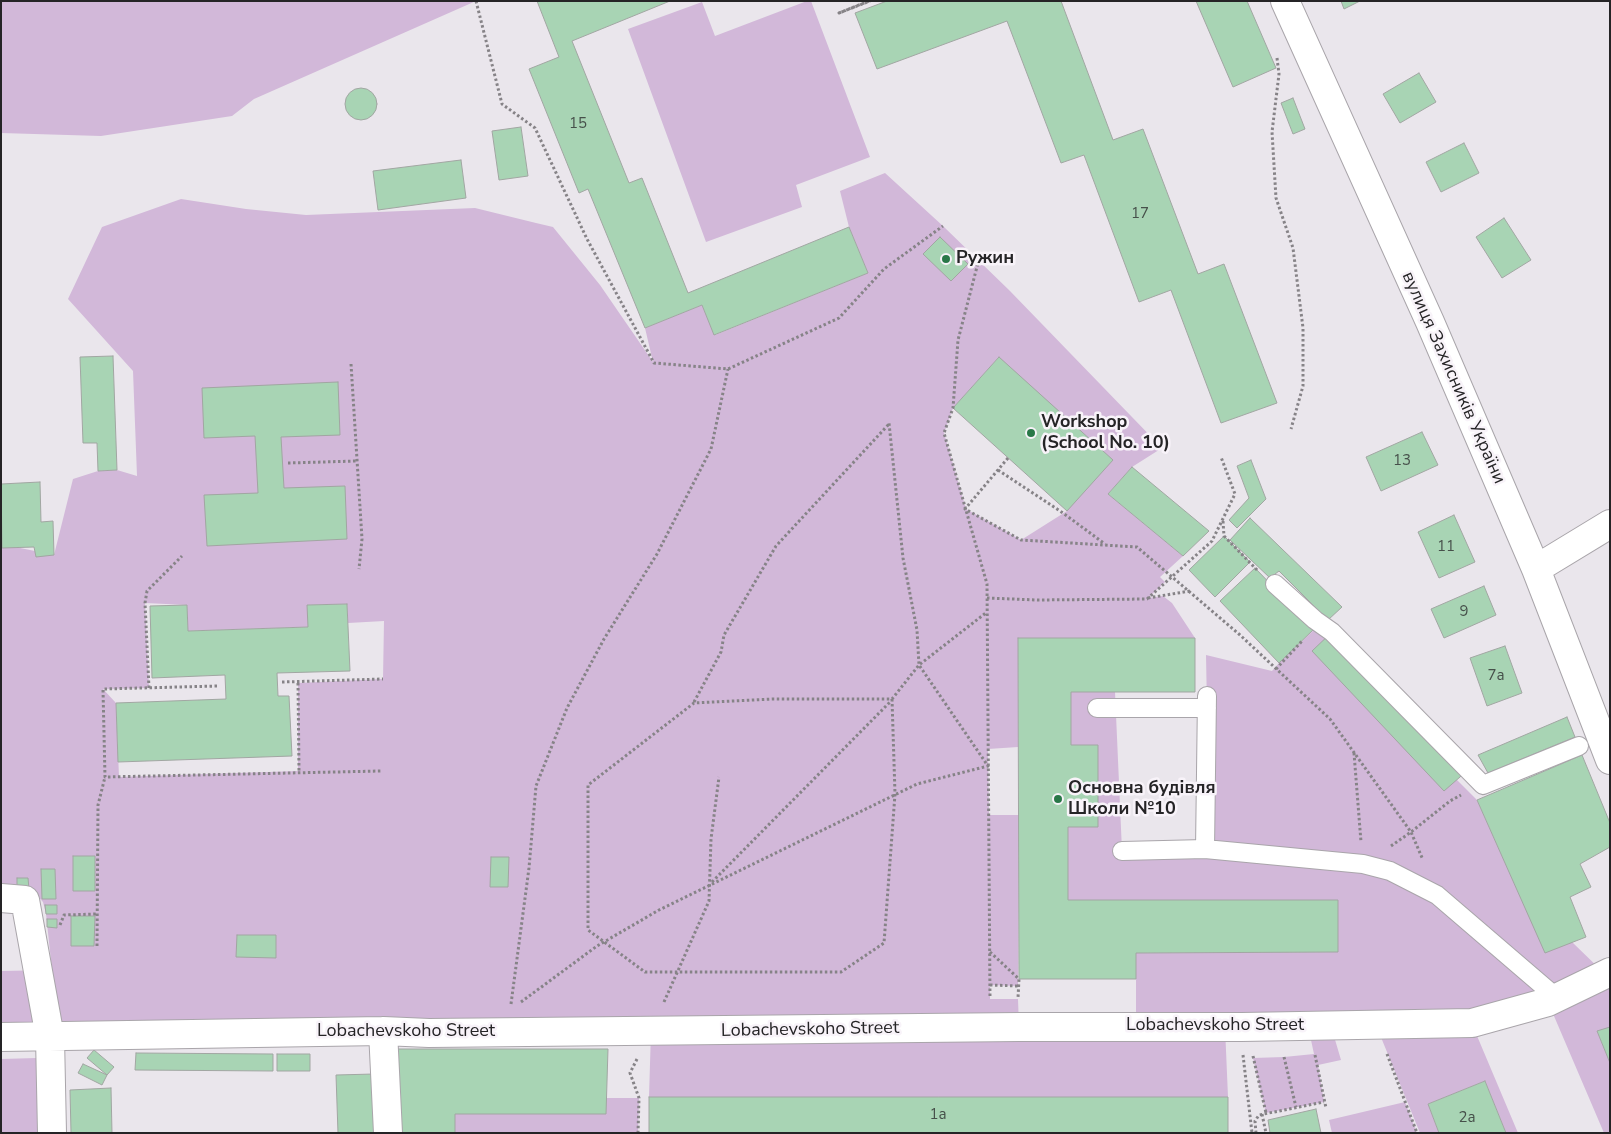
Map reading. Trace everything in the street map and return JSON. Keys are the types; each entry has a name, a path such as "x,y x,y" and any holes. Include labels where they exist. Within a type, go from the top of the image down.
{"street":[{"name":"вулиця Захисників України","path":"1284,1 1430,322 1536,569 1610,760"},
{"path":"1536,569 1610,524"},
{"path":"1,898 25,900 50,1037 52,1133"},
{"name":"Lobachevskoho Street","path":"1,1037 383,1031 429,1033 1019,1027 1245,1027 1472,1023 1548,1002 1610,972"},
{"path":"383,1031 388,1133"}],"lane":[{"path":"1275,584 1315,620 1332,632 1483,785 1578,746"},
{"path":"1097,708 1207,702 1205,849"},
{"path":"1122,851 1205,849 1363,864 1390,871 1437,896 1558,998"}],"path":[{"path":"476,1 502,104 535,128 588,239 654,363 728,369 839,318 884,269 943,226"},
{"path":"869,1 847,10 839,13 869,1"},
{"path":"1277,56 1279,74 1272,132 1276,198 1293,248 1303,328 1303,386 1291,429"},
{"path":"979,259 958,340 953,408 944,433 987,584 990,999"},
{"path":"351,364 362,539 359,569"},
{"path":"728,369 711,449 657,554 604,639 567,708 536,786 529,868 510,1010 597,946 659,910 917,784 988,766"},
{"path":"892,699 895,794 884,943 841,972 645,972 588,930 588,785 694,703 721,652 724,635 776,546 889,424 903,558 917,630 919,665 988,766"},
{"path":"1147,599 1212,540 1235,494 1221,457"},
{"path":"965,509 1008,458"},
{"path":"288,463 357,461"},
{"path":"998,470 1063,513 1105,545"},
{"path":"965,509 1021,540 1137,546 1276,668 1330,719 1411,832 1437,896"},
{"path":"1222,519 1224,536 1269,583 1275,584"},
{"path":"149,688 145,603 147,592 182,556"},
{"path":"987,598 1037,600 1147,599 1190,591"},
{"path":"709,886 892,699 919,665 987,612"},
{"path":"1276,668 1314,630 1315,620"},
{"path":"282,682 383,679"},
{"path":"298,683 299,772"},
{"path":"97,946 98,805 105,777 103,689 217,686"},
{"path":"694,703 774,699 892,699"},
{"path":"1354,753 1363,864 1411,832 1450,801 1483,785"},
{"path":"105,777 382,771"},
{"path":"638,1133 639,1098 630,1073 651,1031 709,900 711,839 719,777"},
{"path":"64,915 97,914"},
{"path":"989,952 1019,979 1018,999"},
{"path":"990,985 1018,986"},
{"path":"1308,1025 1326,1108"},
{"path":"1377,1025 1417,1133"},
{"path":"1245,1027 1253,1058 1266,1133"},
{"path":"1245,1027 1252,1133"},
{"path":"1284,1057 1296,1107"},
{"path":"1256,1133 1255,1122 1258,1115 1324,1102"}],"shaded area":[{"path":"1,1 476,1 254,99 232,116 101,136 1,133"},
{"path":"811,1 870,157 796,185 802,207 706,242 628,29 702,2 715,36"},
{"path":"885,173 1010,291 1162,448 1132,467 1108,494 1183,556 1160,577 1165,582 1148,598 1163,596 1172,603 1195,638 1019,639 1018,747 988,749 989,815 1019,815 1018,986 990,985 990,999 1018,999 1019,1027 1136,1027 1136,953 1338,952 1338,900 1068,900 1068,827 1098,827 1098,745 1071,745 1071,692 1115,692 1122,851 1205,849 1206,655 1272,671 1317,627 1398,721 1477,800 1525,906 1573,943 1605,974 1610,972 1610,1027 1598,1032 1610,1063 1610,1133 1604,1133 1548,1002 1472,1024 1518,1133 1506,1133 1485,1081 1428,1104 1439,1133 1420,1133 1376,1025 1331,1026 1341,1060 1318,1065 1324,1102 1266,1113 1253,1058 1314,1054 1308,1026 1225,1027 1228,1097 649,1097 651,1031 1,1037 1,971 52,970 43,902 35,893 1,889 1,544 54,555 73,479 98,471 117,470 137,476 133,371 68,299 102,227 181,199 246,209 306,215 475,208 553,227 600,285 653,362 645,328 702,305 715,335 868,273 849,227 840,191","holes":["999,357 1067,511 1021,540 966,509 944,433 953,408","145,603 187,605 188,631 308,627 308,605 347,604 348,623 384,621 383,679 298,683 298,771 119,777 116,703 103,689 149,688"]},
{"path":"37,1058 38,1133 1,1133 1,1059"},
{"path":"606,1098 639,1098 638,1133 455,1133 455,1114 606,1114"},
{"path":"1405,1102 1417,1133 1332,1133 1329,1120"}],"building":[{"path":"537,1 670,1 572,41 629,183 642,178 688,293 849,227 868,273 714,335 702,305 645,328 588,189 579,193 529,69 559,57"},
{"path":"887,1 1061,1 1113,140 1143,129 1198,274 1224,264 1277,403 1221,423 1171,290 1139,302 1084,155 1061,163 1007,21 877,69 855,13"},
{"path":"1196,1 1247,1 1276,68 1233,87"},
{"path":"1341,1 1360,1 1344,9"},
{"path":"1419,73 1436,102 1400,123 1383,94"},
{"path":"361,88 367,89 372,93 376,98 376,110 372,115 367,119 361,120 355,119 350,115 346,110 345,104 346,98 350,93 355,89"},
{"path":"1293,98 1305,129 1293,134 1281,103"},
{"path":"521,127 528,176 499,180 492,131"},
{"path":"1464,143 1479,173 1441,192 1426,162"},
{"path":"461,160 466,198 378,210 373,171"},
{"path":"1504,218 1531,260 1502,278 1476,237"},
{"name":"Ружин","path":"940,237 968,264 951,281 923,254"},
{"path":"113,356 117,470 98,471 97,443 83,443 80,357"},
{"name":"Workshop (School No. 10)","path":"999,357 1113,460 1067,511 953,408"},
{"path":"338,382 340,435 281,437 284,488 345,486 347,539 207,546 204,495 258,493 255,436 204,438 202,388"},
{"path":"1422,432 1438,465 1381,491 1366,457"},
{"path":"1251,460 1266,499 1237,528 1229,520 1249,498 1237,466"},
{"path":"1132,467 1209,531 1183,556 1108,494"},
{"path":"40,482 41,522 53,521 54,555 36,557 34,547 2,548 1,484"},
{"path":"1454,515 1475,562 1439,578 1418,532"},
{"path":"1250,518 1342,607 1328,620 1279,571 1270,578 1230,540"},
{"path":"1224,536 1250,562 1215,597 1189,570"},
{"path":"1255,568 1314,629 1279,663 1220,601"},
{"path":"1484,586 1496,615 1444,638 1431,609"},
{"path":"347,604 350,671 277,673 278,696 289,696 292,756 118,762 116,703 226,699 225,675 152,678 150,606 187,605 188,631 308,627 307,605"},
{"path":"1332,632 1468,770 1444,791 1312,651"},
{"name":"Основна будівля Школи №10","path":"1018,638 1195,638 1195,692 1071,692 1071,745 1098,745 1098,827 1068,827 1068,900 1338,900 1338,952 1136,953 1136,979 1019,979"},
{"path":"1505,646 1522,693 1487,706 1470,658"},
{"path":"1567,717 1575,737 1488,773 1478,755"},
{"path":"1582,755 1610,823 1610,847 1580,864 1591,887 1570,897 1586,937 1545,953 1477,800"},
{"path":"73,856 95,856 95,891 73,891"},
{"path":"491,857 509,857 508,887 490,887"},
{"path":"41,869 55,869 56,899 42,899"},
{"path":"17,878 28,878 29,889 17,890"},
{"path":"45,905 57,905 57,914 46,914"},
{"path":"71,916 95,916 94,946 71,946"},
{"path":"47,919 57,919 57,928 47,927"},
{"path":"237,935 276,935 276,958 236,957"},
{"path":"1610,1027 1610,1063 1597,1031"},
{"path":"395,1049 608,1049 606,1114 455,1114 455,1133 398,1133"},
{"path":"94,1050 114,1067 107,1075 87,1058"},
{"path":"136,1053 273,1054 273,1071 135,1070"},
{"path":"277,1054 310,1054 310,1071 277,1071"},
{"path":"83,1064 107,1075 102,1085 78,1073"},
{"path":"374,1074 376,1133 338,1133 336,1075"},
{"path":"1485,1081 1506,1133 1439,1133 1428,1104"},
{"path":"111,1088 112,1133 71,1133 70,1090"},
{"path":"649,1097 1228,1097 1228,1133 649,1133"},
{"path":"1316,1109 1321,1133 1270,1133 1268,1120"}],"place":[{"name":"Ружин","path":"946,259"},
{"name":"Workshop (School No. 10)","path":"1031,433"},
{"name":"Основна будівля Школи №10","path":"1058,799"}]}
